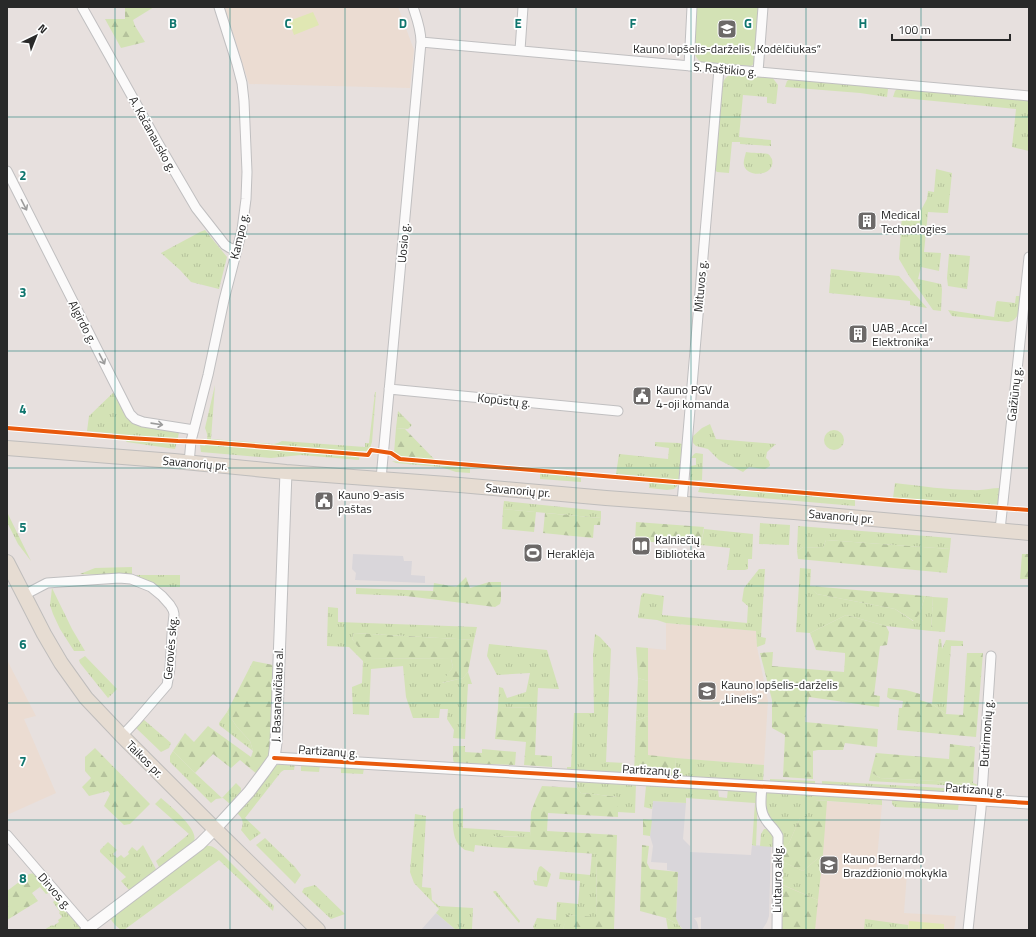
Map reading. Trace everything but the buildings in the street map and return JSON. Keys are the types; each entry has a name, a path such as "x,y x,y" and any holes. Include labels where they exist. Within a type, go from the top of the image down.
{"main road":[{"name":"Savanorių pr.","path":"7,448 1029,533"},
{"name":"Taikos pr.","path":"7,562 44,634 86,698 122,736 318,930"}],"street":[{"name":"A. Kačanausko g.","path":"82,7 196,208 225,245 236,250"},
{"name":"Kampo g.","path":"189,463 191,441 208,375 214,342 244,216 246,198 247,172 242,83 219,7"},
{"name":"Uosio g.","path":"381,479 421,42 421,32 413,7"},
{"path":"520,50 523,7"},
{"path":"689,66 692,7"},
{"path":"758,72 763,7"},
{"name":"S. Raštikio g.","path":"421,42 1029,96"},
{"name":"Mituvos g.","path":"682,503 719,69"},
{"name":"Algirdo g.","path":"7,170 130,414 135,419 143,422 194,430"},
{"name":"Gaižiūnų g.","path":"1000,530 1025,321 1029,258"},
{"name":"Kopūstų g.","path":"390,389 618,411"},
{"name":"J. Basanavičiaus al.","path":"87,929 200,844 249,792 274,758 276,743 286,472"},
{"name":"Gerovės skg.","path":"24,594 47,583 120,578 131,579 151,587 170,605 174,614 170,668 167,685 122,736"},
{"name":"Butrimonių g.","path":"968,930 981,800 991,656"},
{"name":"Partizanų g.","path":"274,758 1029,803"},
{"name":"Liutauro aklg.","path":"762,786 761,810 778,836 776,930"},
{"name":"Dirvos g.","path":"7,835 87,929"}],"shaded area":[{"path":"225,7 398,7 414,50 410,88 249,84"},
{"path":"353,554 403,556 404,561 412,561 411,575 425,576 425,583 355,580 356,573 352,569"},
{"name":"Kauno lopšelis-darželis „Linelis“","path":"666,623 756,631 757,647 768,701 764,765 648,756 648,648 666,650"},
{"path":"7,660 36,716 24,719 56,793 7,815"},
{"name":"Kauno Bernardo Brazdžionio mokykla","path":"781,798 882,805 876,869 907,873 904,913 956,916 954,930 780,930"},
{"path":"653,801 686,803 683,839 690,846 690,852 751,855 752,845 771,846 769,916 762,930 701,930 701,917 694,918 697,922 699,930 683,930 676,918 678,872 667,870 667,863 651,862 653,846 650,836"},
{"path":"436,913 456,930 421,930"}],"green space":[{"path":"125,7 154,7 133,20 145,42 121,48 105,19 125,19"},
{"name":"Kauno lopšelis-darželis „Kodėlčiukas“","path":"696,7 760,7 755,63 751,66 701,62 698,60 694,52"},
{"path":"313,12 319,25 294,35 289,21"},
{"path":"734,74 772,77 778,85 776,104 767,103 767,97 743,95 739,137 771,140 771,146 732,142 729,173 717,172 715,170 722,84 726,77"},
{"path":"790,79 885,87 888,89 887,97 860,93 785,87 787,81"},
{"path":"898,88 1029,100 1029,151 1012,147 1016,109 893,97"},
{"path":"746,152 769,154 772,159 770,169 760,174 750,172 746,169 744,164"},
{"path":"936,169 952,173 948,213 928,212 924,252 941,253 939,271 921,267 918,279 941,284 941,311 933,310 899,259 902,215 913,211 920,212 927,199 928,191 934,192"},
{"path":"205,230 227,257 219,289 191,282 161,253"},
{"path":"949,254 970,256 967,289 948,286 947,278"},
{"path":"831,269 899,276 927,308 910,305 910,301 829,293"},
{"path":"1016,296 1020,296 1017,316 1012,321 1008,322 952,316 948,310 994,317 997,301 1015,303"},
{"path":"215,385 211,439 274,444 282,441 365,447 365,443 369,443 376,392 372,442 370,448 368,451 360,451 359,460 301,455 271,458 201,452 200,445 205,446 207,441 205,428"},
{"path":"115,391 135,423 179,433 175,449 127,442 117,434 87,431 89,416"},
{"path":"398,411 412,425 408,429 396,428"},
{"path":"710,424 716,439 776,444 767,452 766,458 769,461 770,466 765,469 749,467 743,472 719,460 708,449 696,446 693,443 692,437 702,428"},
{"path":"396,428 405,429 435,460 397,456 394,453"},
{"path":"834,430 841,433 844,440 841,447 834,450 827,447 824,440 827,433"},
{"path":"655,442 682,444 678,485 674,489 667,490 649,488 650,477 616,474 619,454 668,459 669,448 655,446"},
{"path":"696,453 703,454 702,480 690,481 691,466 696,465 696,458 691,458"},
{"path":"392,461 470,468 470,473 456,472 441,467 396,463"},
{"path":"540,473 581,478 581,482 540,479"},
{"path":"895,483 963,490 1000,488 998,506 893,498"},
{"path":"700,487 855,499 855,506 698,492"},
{"path":"504,501 601,511 601,518 503,509"},
{"path":"503,509 536,512 534,532 502,529"},
{"path":"7,512 31,561 18,544 7,522"},
{"path":"545,513 601,518 600,525 594,525 593,538 543,533"},
{"path":"636,522 704,527 701,545 635,541"},
{"path":"760,523 790,525 789,545 759,544"},
{"path":"798,526 951,538 950,549 826,540 823,548 803,547 797,551"},
{"path":"704,529 753,534 752,559 748,559 748,569 727,570 730,548 701,545"},
{"path":"826,540 950,549 947,573 798,559 797,551 803,547 823,548"},
{"path":"1022,554 1029,554 1029,579 1020,579"},
{"path":"132,567 132,576 80,574 95,568"},
{"path":"800,568 811,569 810,586 817,594 895,609 913,621 920,613 925,596 933,597 931,631 886,626 846,615 810,633 796,632"},
{"path":"759,569 765,569 761,637 766,638 765,644 757,647 756,631 666,623 657,620 638,618 641,596 643,593 664,596 662,615 747,623 748,606 742,601 744,588"},
{"path":"136,575 180,575 180,587 160,587"},
{"path":"466,577 470,588 489,582 501,582 500,604 495,607 406,596 406,590 433,591 434,583 456,587"},
{"path":"810,587 925,596 920,613 914,621 895,609 817,594"},
{"path":"52,588 72,629 85,651 74,651 60,629 50,605"},
{"path":"356,588 406,590 406,596 356,594"},
{"path":"933,597 948,598 945,632 931,631"},
{"path":"328,607 338,608 338,622 477,627 474,640 354,633 352,639 368,658 451,659 453,667 442,683 463,678 468,672 472,684 468,684 465,739 453,738 454,730 447,719 448,709 440,709 439,718 413,718 406,697 403,666 371,669 369,715 353,714 352,687 362,683 363,661 349,647 327,646"},
{"path":"846,615 886,626 889,632 887,645 880,646 874,695 880,696 879,707 809,697 805,722 878,729 877,747 845,743 843,750 813,751 813,779 783,777 785,735 772,728 772,700 760,653 773,652 772,666 844,672 845,653 816,650 810,633"},
{"path":"354,633 474,640 468,672 463,678 441,683 453,667 451,659 367,658 352,639"},
{"path":"595,634 600,637 611,649 606,762 625,763 624,773 567,770 567,767 571,767 574,713 594,713 593,655"},
{"path":"939,639 941,639 942,649 946,640 963,641 963,646 951,646 946,714 932,704"},
{"path":"489,644 547,650 559,689 538,688 537,707 498,708 499,687 503,688 507,698 526,692 530,673 497,675 487,656"},
{"path":"636,647 648,648 648,681 638,678"},
{"path":"967,653 983,653 976,737 897,730 899,708 902,708 903,701 890,699 887,697 888,688 906,690 920,694 920,700 932,704 946,714 963,715"},
{"path":"85,656 117,689 108,698 80,663 79,660"},
{"path":"253,661 273,665 271,742 268,758 257,774 240,760 231,768 213,754 195,773 173,751 185,733 194,742 208,726 251,757 253,751 250,741 237,727 227,712"},
{"path":"638,678 648,681 648,716 636,721"},
{"path":"537,707 535,755 552,756 552,767 524,765 526,742 495,739 498,708"},
{"path":"227,712 237,727 250,741 253,751 219,725"},
{"path":"648,716 648,755 676,758 675,777 634,774 636,721"},
{"path":"143,719 171,743 169,748 161,752 136,728 138,722"},
{"path":"950,744 975,747 973,783 880,778 871,772 876,753 949,759"},
{"path":"453,746 465,746 465,752 482,753 482,749 516,752 515,765 454,763"},
{"path":"95,748 150,804 130,824 124,825 104,806 110,794 108,791 89,796 82,787 91,778 85,771 85,757"},
{"path":"173,751 222,798 236,783 241,788 241,791 230,804 223,798 216,799 211,803 170,762 170,756"},
{"path":"676,758 764,765 763,782 675,777"},
{"path":"283,763 295,764 294,770 284,770 281,772 245,818 261,833 250,841 241,830 242,821 238,813 274,767"},
{"path":"301,764 320,766 319,772 301,771"},
{"path":"341,767 364,768 363,774 341,773"},
{"path":"871,772 880,778 973,783 978,785 977,787 970,785 960,786 869,781"},
{"path":"770,779 815,781 815,785 770,782"},
{"path":"576,780 636,784 635,813 618,812 618,797 581,793 577,788"},
{"path":"822,781 960,789 969,788 976,790 973,793 968,794 822,785"},
{"path":"647,783 716,788 718,790 719,797 727,798 728,789 757,791 756,846 752,845 755,803 686,798 686,803 653,801 652,809 644,807"},
{"path":"542,786 577,788 581,793 618,797 618,817 548,813 547,831 617,835 614,929 628,930 554,930 563,929 567,915 596,917 597,854 491,847 490,836 530,837 531,812"},
{"path":"766,792 882,798 882,805 815,800 814,819 811,820 800,818 789,843 781,849 764,813"},
{"path":"161,798 188,824 192,830 194,841 188,848 160,869 156,861 189,834 155,804"},
{"path":"894,798 959,802 958,810 895,807 892,802"},
{"path":"815,800 827,801 823,854 803,871 781,861 781,849 789,843 800,818 804,815 811,820 813,819 814,815 812,809"},
{"path":"463,808 463,828 530,832 530,837 491,836 491,847 475,845 474,852 465,850 457,843 453,828 453,812 456,809"},
{"path":"415,814 426,816 422,887 431,888 432,900 439,906 473,908 472,929 489,930 456,930 436,913 439,909 414,883 410,872"},
{"path":"643,819 652,820 650,836 643,835"},
{"path":"764,829 771,830 774,834 775,847 760,846 761,834"},
{"path":"265,838 295,867 301,875 295,884 256,845"},
{"path":"108,842 117,850 113,854 117,858 121,855 124,858 129,854 128,852 132,847 137,851 143,845 157,871 130,891 121,881 126,877 100,852 100,850"},
{"path":"642,845 649,846 647,863 650,869 678,872 676,918 679,925 666,918 640,911"},
{"path":"206,846 212,847 221,853 274,906 273,911 219,860 124,930 121,930 115,925 109,917 198,850"},
{"path":"592,853 597,854 596,918 568,915 563,929 535,930 533,927 537,918 556,920 557,902 578,904 580,881 559,879 560,872 590,875"},
{"path":"823,854 818,900 781,884 781,861 803,871"},
{"path":"541,866 551,874 547,887 535,885 533,880 537,881 537,873 539,867"},
{"path":"35,873 52,892 46,894 40,887 32,893 38,901 7,920 7,891 19,882 20,883 26,879 25,877 29,874"},
{"path":"780,884 818,900 815,930 780,930"},
{"path":"315,885 345,914 331,919 302,892 304,888"},
{"path":"496,891 520,921 519,923 493,892"},
{"path":"58,898 82,927 79,930 44,930 59,922 58,920 62,917 53,902"},
{"path":"666,918 679,925 683,930 668,930"},
{"path":"865,919 908,925 908,930 864,930"},
{"path":"909,921 944,924 944,930 908,930"}],"cycle path":[{"path":"7,428 368,455 371,450 391,453 400,459 889,500 1029,510"},
{"path":"274,758 1029,803"}],"place":[{"name":"Kauno lopšelis-darželis „Kodėlčiukas“","path":"727,29"},
{"name":"Medical Technologies","path":"867,221"},
{"name":"UAB „Accel Elektronika“","path":"858,334"},
{"name":"Kauno PGV 4-oji komanda","path":"642,396"},
{"name":"Kauno 9-asis paštas","path":"324,501"},
{"name":"Kalniečių Biblioteka","path":"641,546"},
{"name":"Heraklėja","path":"533,553"},
{"name":"Kauno lopšelis-darželis „Linelis“","path":"707,691"},
{"name":"Kauno Bernardo Brazdžionio mokykla","path":"829,865"}]}
